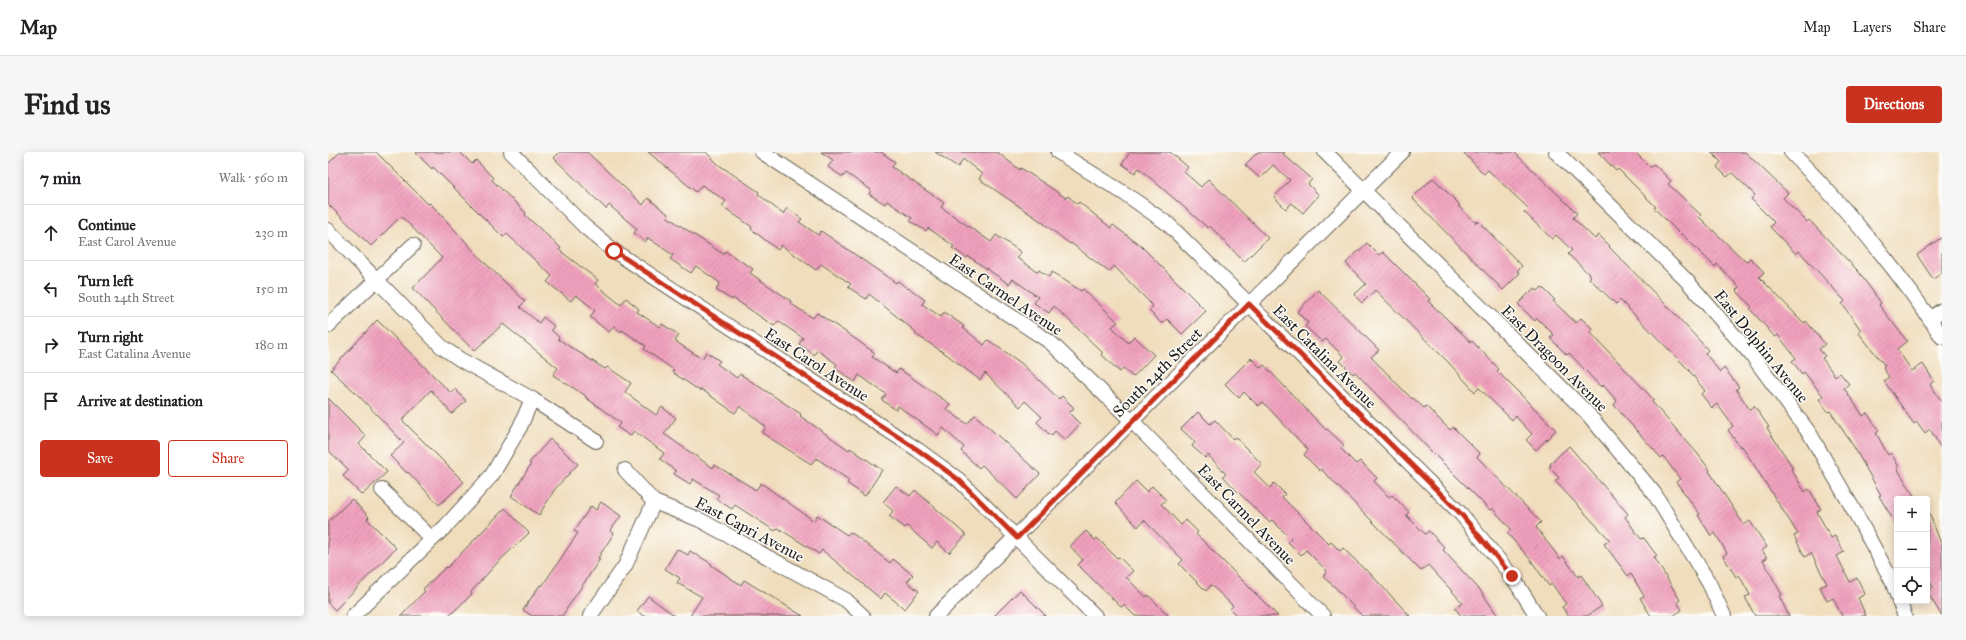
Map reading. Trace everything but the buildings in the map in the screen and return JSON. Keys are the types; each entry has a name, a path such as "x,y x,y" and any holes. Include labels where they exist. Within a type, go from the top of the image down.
{"street":[{"name":"East Carol Avenue","path":"511,152 584,226 614,251 918,450 959,480 1095,616"},
{"name":"East Carmel Avenue","path":"762,152 1050,342 1132,421 1323,616"},
{"name":"East Catalina Avenue","path":"1058,152 1127,195 1168,224 1461,514 1512,576 1537,616"},
{"name":"East Dragoon Avenue","path":"1325,152 1587,413 1654,493 1709,583 1724,616"},
{"name":"South 24th Street","path":"936,616 1017,538 1249,304 1364,192 1402,152"},
{"name":"East Dolphin Avenue","path":"1556,152 1688,281 1754,358 1810,434 1852,507 1894,587"},
{"path":"1791,152 1841,204 1874,243 1942,337"},
{"path":"328,230 442,347 461,360 532,399 596,441"},
{"path":"328,326 413,244"},
{"path":"1930,319 1942,310"},
{"path":"353,616 432,539 492,475 520,427 532,399"},
{"name":"East Capri Avenue","path":"625,470 654,502 700,520 721,531 846,600 863,616"},
{"path":"382,490 432,539"},
{"path":"590,616 625,566 654,502"},
{"path":"1900,604 1905,616"}],"route":[{"path":"614,251 918,450 959,480 1017,538 1249,304 1461,514 1512,576"}]}
